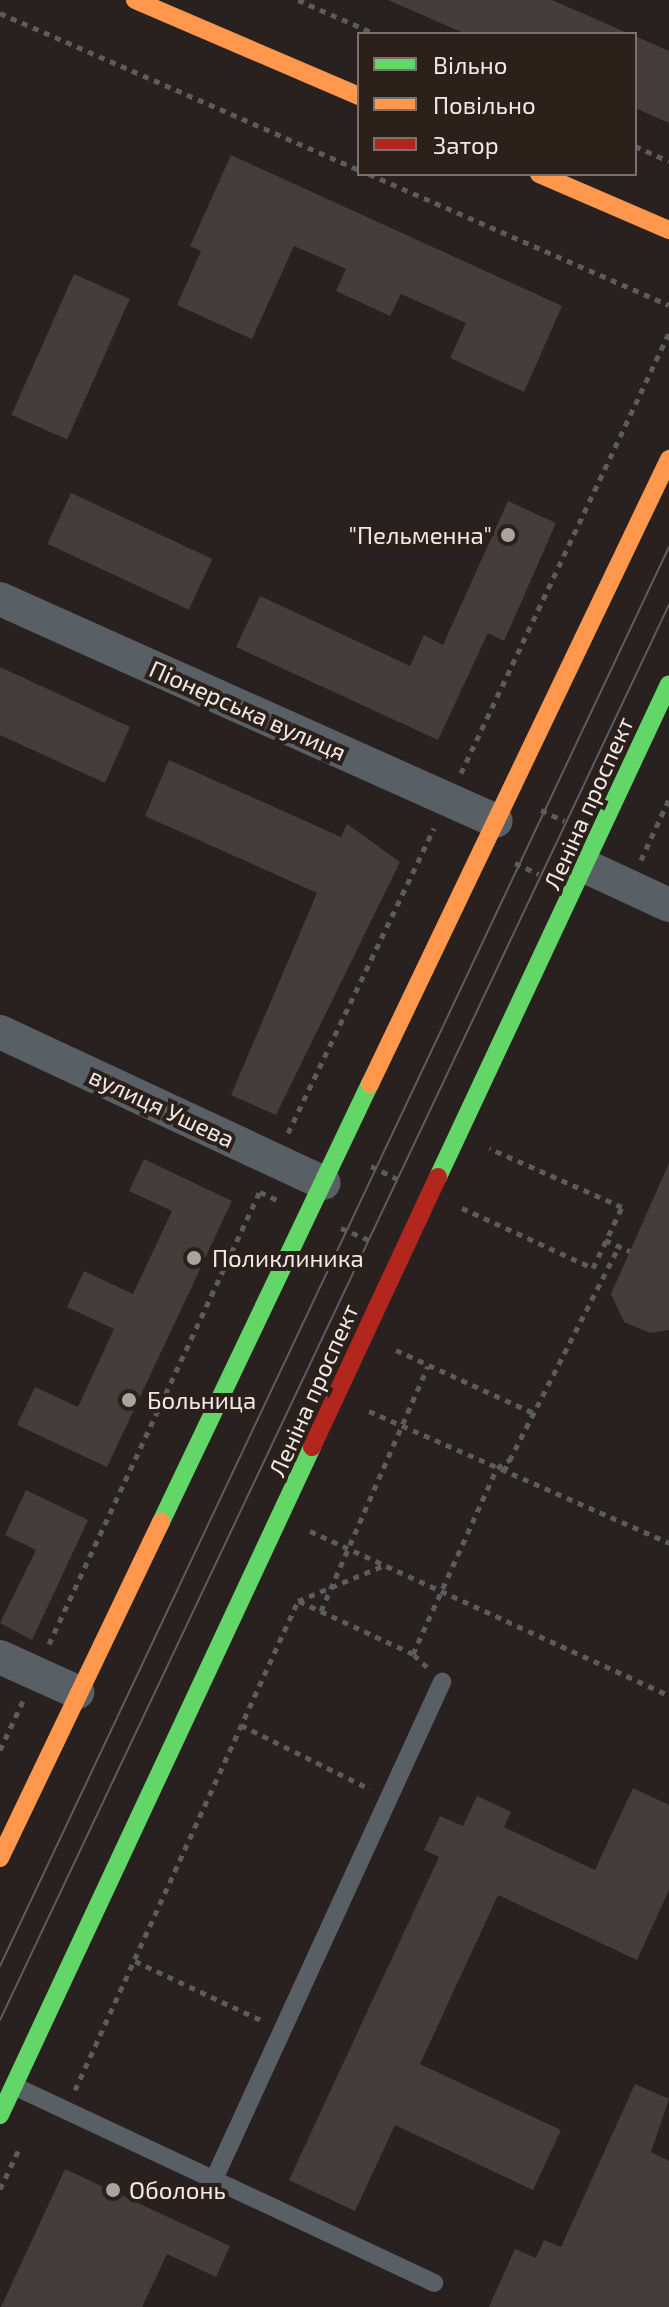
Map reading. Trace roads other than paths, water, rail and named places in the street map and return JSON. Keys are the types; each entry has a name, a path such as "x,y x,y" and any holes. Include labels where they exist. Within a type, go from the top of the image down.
{"main road":[{"path":"135,0 357,95"},
{"path":"544,176 669,230"},
{"path":"0,1858 669,459"},
{"name":"Леніна проспект","path":"0,2115 669,684"}],"street":[{"name":"Піонерська вулиця","path":"0,599 502,808"},
{"path":"592,851 635,872 669,905"},
{"name":"вулиця Ушева","path":"0,1032 324,1183"},
{"path":"0,1657 77,1692"}],"lane":[{"path":"215,2177 442,1682"},
{"path":"14,2086 215,2177 434,2283"}],"tram line":[{"path":"0,1966 669,547"},
{"path":"0,2020 669,605"}],"place":[{"name":"\"Пельменна\"","path":"508,535"},
{"name":"Поликлиника","path":"194,1258"},
{"name":"Больница","path":"129,1400"},
{"name":"Оболонь","path":"113,2190"}]}
